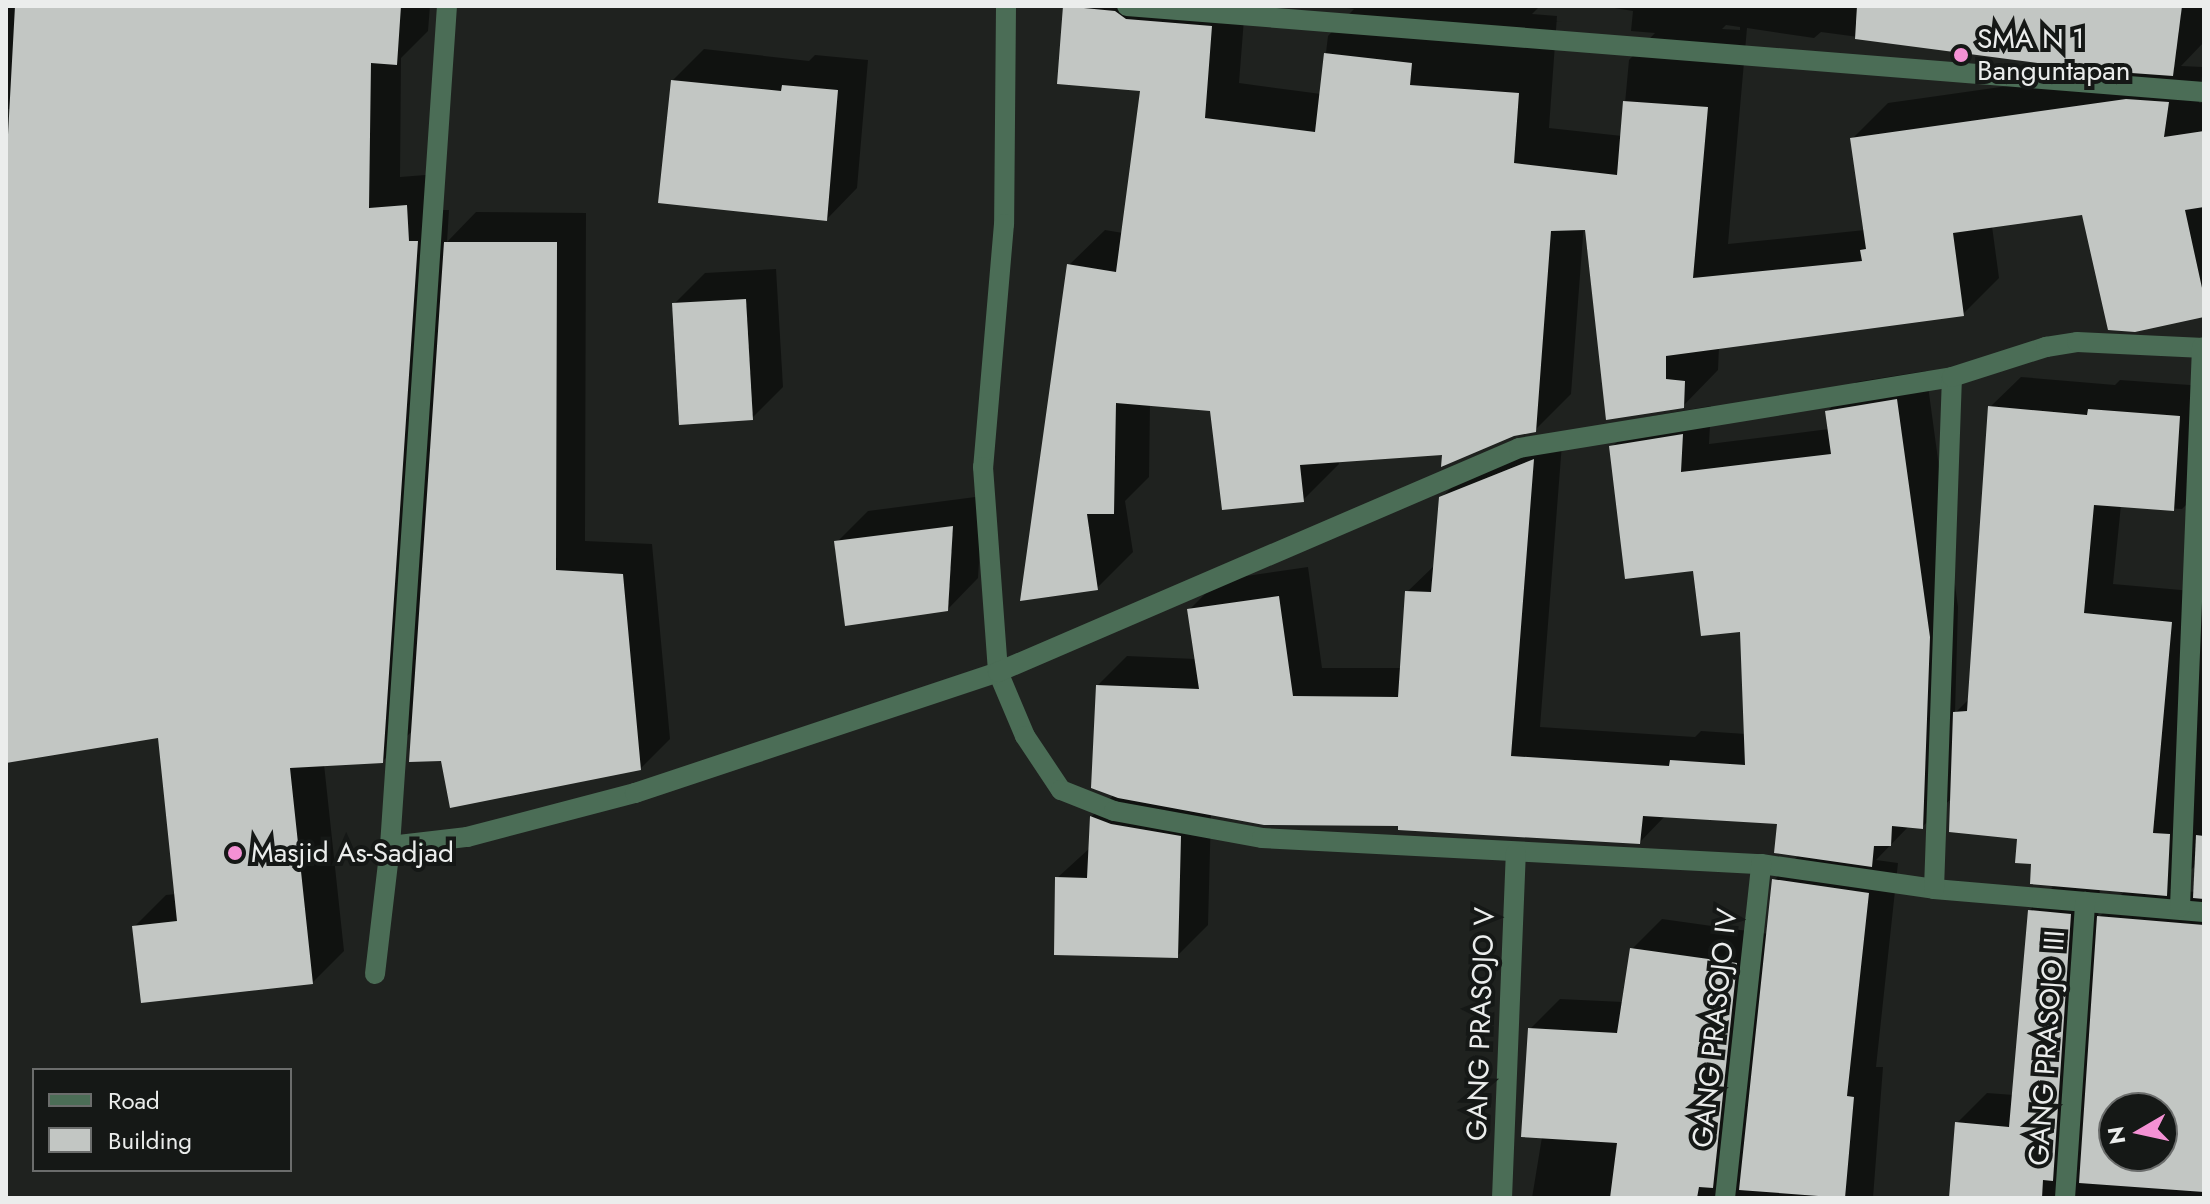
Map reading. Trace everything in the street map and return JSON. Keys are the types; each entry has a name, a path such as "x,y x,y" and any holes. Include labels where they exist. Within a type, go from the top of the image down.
{"street":[{"path":"375,974 390,846 447,6"},
{"path":"1006,6 1004,224 983,467 998,672 1025,736 1061,790 1114,811 1262,838 1761,864 1934,889 2180,907 2204,912"},
{"path":"1127,6 2204,92"},
{"path":"390,846 467,837 635,793 998,672 1519,448 1952,377 2046,347 2077,342 2203,348 2180,907"},
{"path":"1934,889 1952,377"},
{"name":"GANG PRASOJO V","path":"1502,1198 1516,853"},
{"name":"GANG PRASOJO IV","path":"1725,1198 1761,864"},
{"name":"GANG PRASOJO III","path":"2065,1198 2085,902"}],"building":[{"path":"15,6 401,6 397,65 371,63 369,208 407,205 409,241 418,241 383,763 290,768 313,984 141,1003 132,926 177,921 158,738 6,763 6,171"},
{"path":"1063,6 1115,11 1126,19 1212,26 1205,118 1315,132 1324,53 1412,63 1410,85 1519,93 1514,163 1617,175 1623,101 1708,107 1693,278 1862,261 1860,250 1866,249 1850,138 2126,99 2169,102 2164,137 2204,131 2204,207 2185,210 2204,297 2204,317 2135,332 2108,330 2082,215 1953,233 1964,316 1666,356 1666,379 1685,381 1684,408 1606,420 1585,230 1551,231 1536,432 1514,436 1441,467 1442,455 1300,465 1304,502 1222,510 1210,411 1116,403 1114,514 1087,514 1098,590 1020,601 1067,264 1116,272 1140,91 1057,84"},
{"path":"1857,6 2182,6 2173,76 2090,70 1855,39"},
{"path":"671,80 781,91 782,85 838,90 827,221 658,203"},
{"path":"444,242 557,242 556,570 623,574 641,770 450,808 441,761 409,762"},
{"path":"746,299 753,420 679,425 672,303"},
{"path":"1897,399 1930,637 1923,829 1892,826 1891,846 1874,846 1872,867 1774,853 1777,824 1643,816 1640,844 1398,830 1398,826 1264,825 1118,798 1091,788 1096,685 1199,689 1187,609 1279,596 1293,696 1398,697 1405,591 1431,592 1439,497 1534,459 1511,756 1669,766 1670,760 1745,765 1740,632 1701,636 1693,571 1625,579 1609,446 1683,434 1681,472 1831,454 1825,411"},
{"path":"1988,406 2087,415 2088,409 2180,416 2174,511 2094,505 2084,613 2172,622 2153,833 2170,834 2167,896 2030,884 2031,864 2015,863 2017,839 1949,832 1953,712 1967,711"},
{"path":"953,526 948,611 845,626 834,541"},
{"path":"1090,816 1111,824 1181,836 1178,958 1054,955 1055,877 1087,878"},
{"path":"2196,835 2204,836 2204,899 2193,898"},
{"path":"1772,879 1869,893 1847,1096 1854,1097 1845,1198 1739,1190"},
{"path":"2028,910 2071,914 2053,1181 2043,1180 2042,1198 1949,1198 1955,1122 2009,1127"},
{"path":"2097,916 2204,925 2204,1192 2079,1183"},
{"path":"1630,948 1737,963 1713,1188 1699,1187 1697,1198 1610,1198 1617,1143 1521,1137 1528,1028 1617,1033"}],"place":[{"name":"SMA N 1 Banguntapan","path":"1961,55"},
{"name":"Masjid As-Sadjad","path":"235,853"}]}
